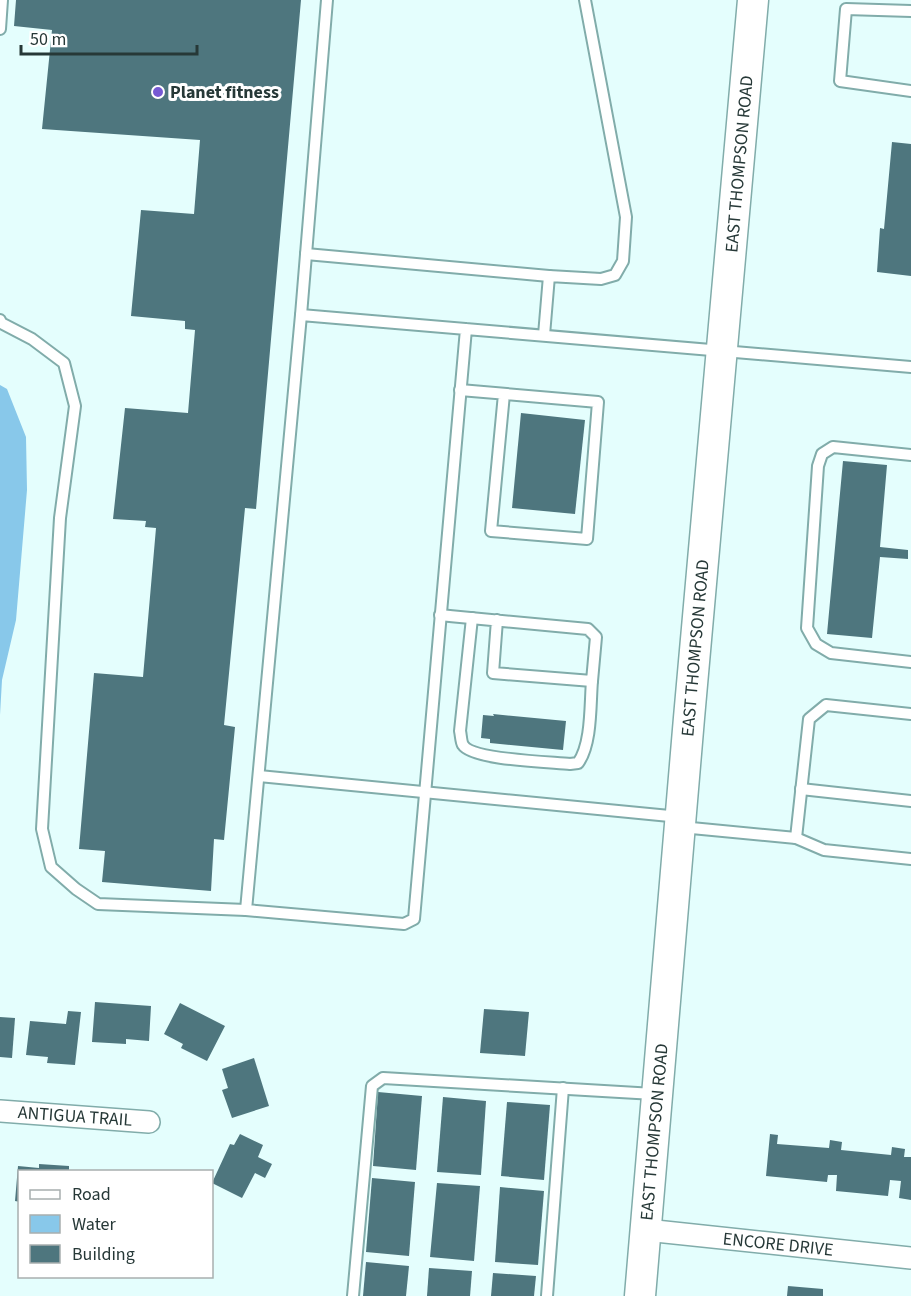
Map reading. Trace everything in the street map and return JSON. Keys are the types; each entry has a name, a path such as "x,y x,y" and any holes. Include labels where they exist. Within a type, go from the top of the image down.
{"main road":[{"name":"EAST THOMPSON ROAD","path":"640,1296 753,0"}],"street":[{"name":"ANTIGUA TRAIL","path":"0,1111 149,1122"},
{"name":"ENCORE DRIVE","path":"645,1230 911,1258"}],"lane":[{"path":"0,29 2,0"},
{"path":"246,910 301,315 327,0"},
{"path":"306,254 549,276 601,279 615,274 623,261 626,217 585,0"},
{"path":"911,11 846,9 840,81 911,91"},
{"path":"544,335 549,276"},
{"path":"301,315 911,367"},
{"path":"0,320 1,323 32,339 64,363 75,406 60,519 42,830 51,867 76,889 98,904 246,910 404,924 414,919 466,329"},
{"path":"460,390 598,402 586,539 491,531 504,394"},
{"path":"911,455 833,447 822,454 818,466 807,628 816,644 831,653 911,662"},
{"path":"440,615 497,620 588,629 596,638 587,742 584,755 578,763 493,757 471,752 463,745 460,731 472,618"},
{"path":"497,620 493,673 592,681"},
{"path":"796,838 808,719 826,705 911,714"},
{"path":"259,776 425,791 680,822 796,838 824,850 911,859"},
{"path":"801,789 911,801"},
{"path":"353,1296 372,1086 384,1078 657,1094"},
{"path":"547,1296 562,1088"}],"water":[{"path":"0,385 7,389 26,437 27,490 16,620 2,680 0,715"}],"building":[{"path":"16,0 301,0 256,509 245,508 224,725 235,727 224,840 214,839 211,891 102,882 105,851 79,849 94,673 143,677 156,528 145,527 146,521 113,519 125,408 188,413 195,330 185,329 185,321 131,316 141,210 194,214 200,140 42,129 52,30 14,26"},
{"path":"892,142 911,144 911,276 877,272 880,228 884,229"},
{"path":"521,413 585,420 575,514 512,508"},
{"path":"843,461 887,465 880,547 908,550 908,559 880,557 872,638 827,634"},
{"path":"493,714 566,721 563,750 490,743 490,739 481,738 483,715 494,716"},
{"path":"95,1002 151,1006 149,1041 126,1039 126,1044 92,1042"},
{"path":"180,1003 225,1026 207,1061 181,1048 183,1044 164,1034"},
{"path":"484,1009 529,1012 525,1056 480,1053"},
{"path":"68,1011 81,1012 75,1065 47,1063 48,1057 26,1055 30,1021 66,1024"},
{"path":"0,1017 15,1018 12,1058 0,1057"},
{"path":"254,1058 269,1106 232,1118 222,1090 228,1088 222,1069"},
{"path":"378,1092 422,1096 416,1170 373,1166"},
{"path":"443,1097 486,1101 481,1175 437,1172"},
{"path":"507,1102 550,1105 544,1180 501,1176"},
{"path":"240,1134 263,1145 258,1157 272,1164 265,1178 255,1173 242,1198 213,1184 230,1144 234,1145"},
{"path":"770,1134 778,1135 777,1144 829,1148 830,1140 842,1142 841,1150 891,1155 892,1147 905,1149 904,1157 911,1157 911,1200 899,1198 901,1181 890,1180 888,1196 836,1191 837,1175 828,1175 827,1182 766,1176"},
{"path":"39,1164 69,1166 69,1170 18,1170 18,1202 15,1201 18,1166 39,1168"},
{"path":"372,1178 415,1182 409,1256 366,1252"},
{"path":"437,1183 480,1186 474,1261 430,1257"},
{"path":"500,1187 544,1191 538,1265 495,1262"},
{"path":"366,1262 409,1266 406,1296 363,1296"},
{"path":"429,1268 472,1271 470,1296 427,1296"},
{"path":"493,1273 536,1276 534,1296 491,1296"},
{"path":"788,1286 823,1289 823,1296 787,1296"}],"place":[{"name":"Planet fitness","path":"158,92"}]}
